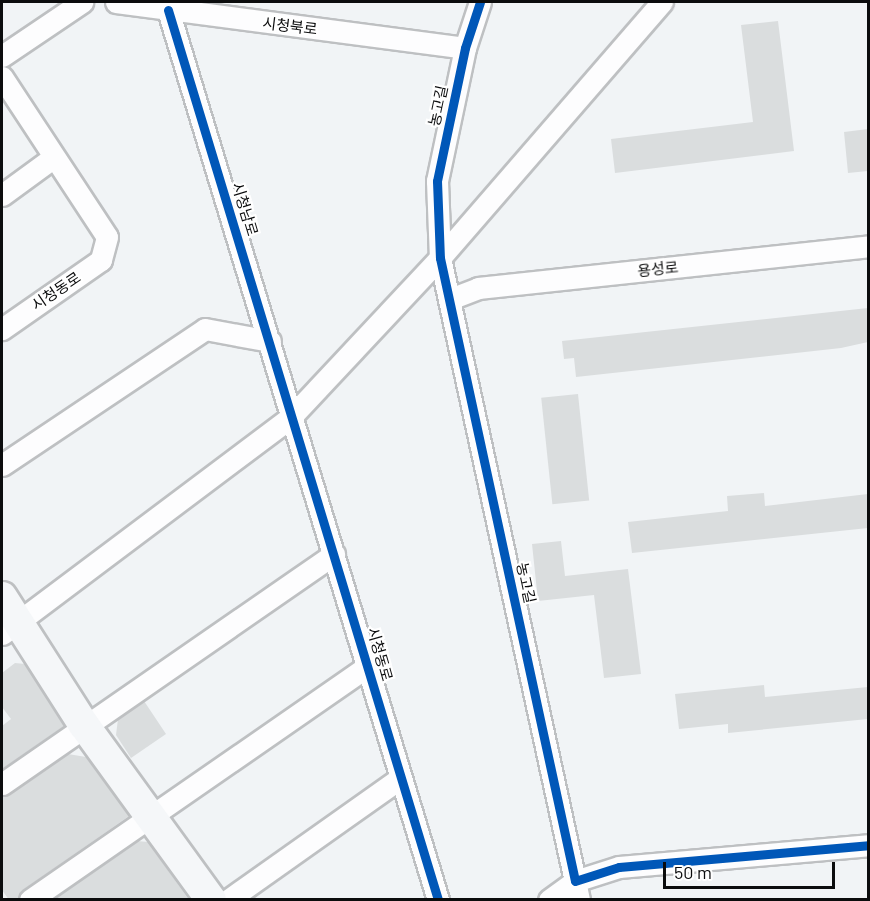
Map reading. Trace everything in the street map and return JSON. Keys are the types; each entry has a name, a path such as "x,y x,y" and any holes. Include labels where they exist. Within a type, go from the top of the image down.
{"street":[{"path":"2,56 82,2"},
{"name":"시청북로","path":"116,2 465,48"},
{"name":"농고길","path":"480,2 465,48 438,181 440,258 577,890"},
{"path":"10,628 291,417 440,258 662,2"},
{"name":"시청남로","path":"168,10 270,340 291,417"},
{"name":"시청동로","path":"2,76 107,237 101,260 2,329"},
{"path":"2,195 54,157"},
{"name":"용성로","path":"450,299 478,288 868,246"},
{"path":"2,465 205,329 270,340"},
{"name":"시청동로","path":"291,417 369,665 400,778 438,900"},
{"path":"2,784 334,554"},
{"path":"2,597 10,628 211,900"},
{"name":"시청동로","path":"30,900 369,665"},
{"path":"228,900 400,778"},
{"path":"549,900 577,890 619,867 868,845"}],"building":[{"path":"778,21 794,151 615,173 611,139 753,122 741,25"},
{"path":"868,129 868,171 848,173 844,132"},
{"path":"868,308 868,342 841,348 576,377 574,358 564,359 562,341"},
{"path":"578,394 589,500 552,504 541,398"},
{"path":"764,493 765,506 868,494 868,528 632,553 628,522 728,511 727,496"},
{"path":"561,541 565,576 628,569 641,674 604,678 594,595 538,601 532,544"},
{"path":"15,663 25,664 64,726 2,769 2,726 11,719 2,707 2,673"},
{"path":"764,685 765,697 868,687 868,719 728,733 728,724 679,729 675,694"},
{"path":"144,701 166,734 131,758 116,735 118,719"},
{"path":"68,754 86,757 129,816 23,890 17,900 9,900 2,890 2,796"},
{"path":"137,841 148,842 189,900 53,900"}],"cycle path":[{"path":"480,2 465,48 437,181 440,258 575,881 619,867 868,845"},
{"path":"168,10 438,900"}]}
